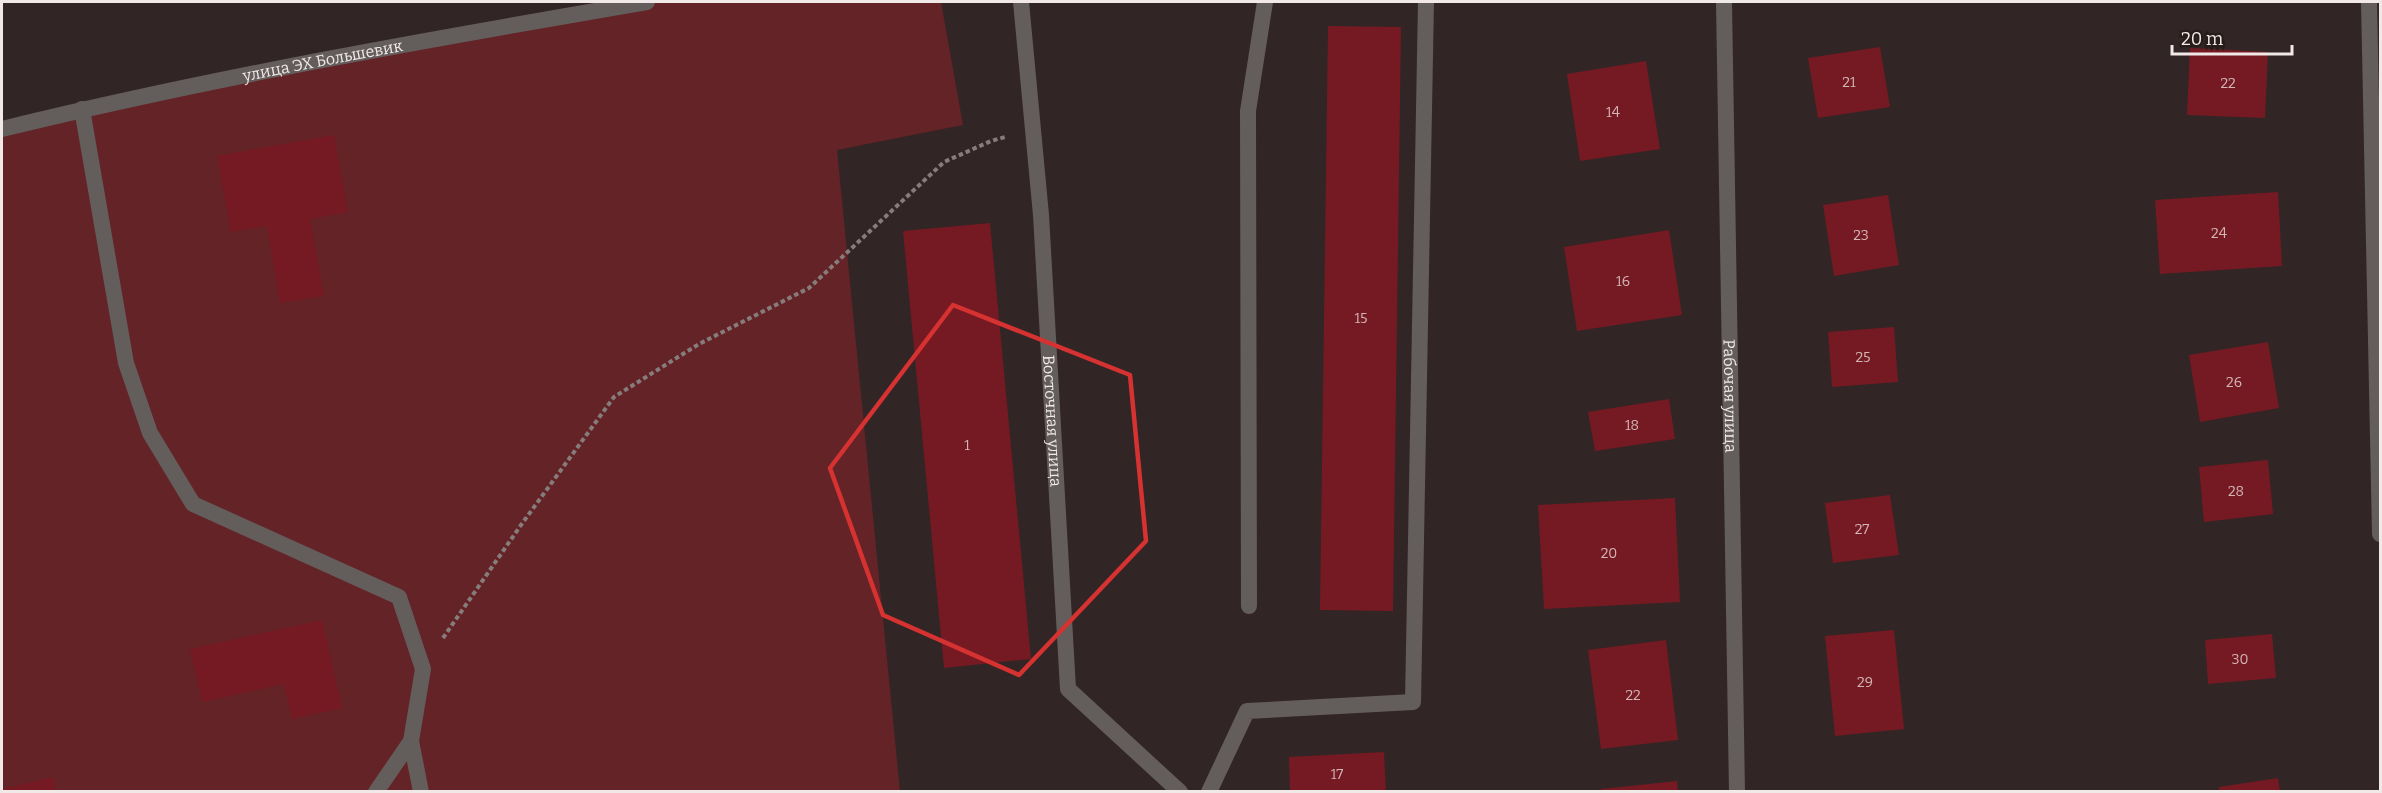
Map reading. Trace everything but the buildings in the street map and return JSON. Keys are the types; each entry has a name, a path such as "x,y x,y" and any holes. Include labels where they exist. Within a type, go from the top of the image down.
{"street":[{"name":"улица ЭХ Большевик","path":"2,129 82,109 382,48 646,2"},
{"name":"Восточная улица","path":"1021,2 1041,215 1068,688 1180,792"},
{"path":"1249,606 1248,111 1265,2"},
{"path":"1209,792 1247,711 1413,702 1426,2"},
{"name":"Рабочая улица","path":"1724,2 1737,792"},
{"path":"2369,2 2380,534"},
{"path":"82,109 126,363 150,433 193,504 399,597 423,669 411,741 420,792"},
{"path":"376,792 411,741"}],"path":[{"path":"423,669 521,525 614,397 699,344 810,288 944,162 991,141 1033,130"}],"highlighted area":[{"path":"953,305 1130,375 1146,541 1019,675 883,615 830,468"}],"shaded area":[{"path":"647,2 941,2 963,125 837,150 900,791 2,791 2,129"}]}
